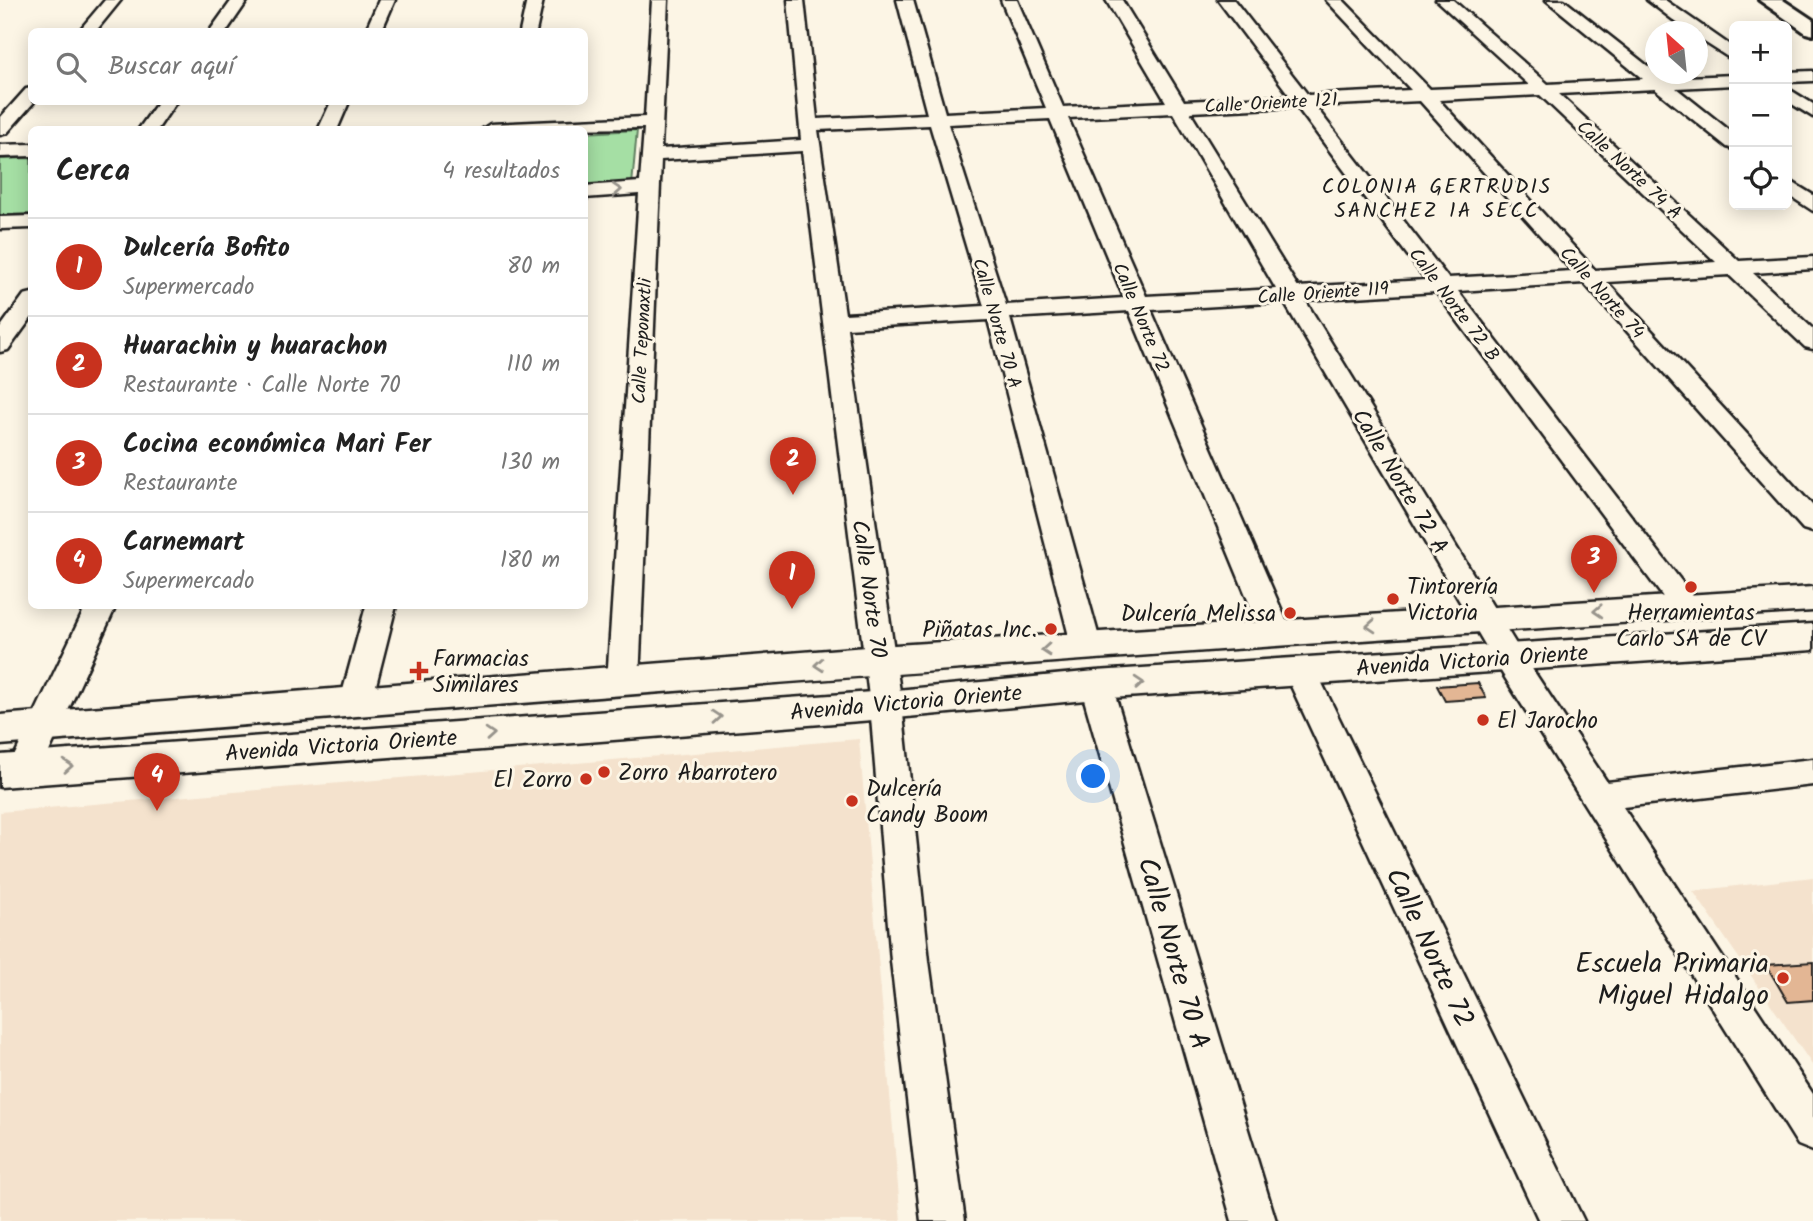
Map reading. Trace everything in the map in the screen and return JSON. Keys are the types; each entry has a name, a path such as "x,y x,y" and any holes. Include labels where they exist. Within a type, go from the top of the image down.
{"main road":[{"path":"1769,0 1813,29"}],"street":[{"path":"89,28 113,0"},
{"path":"220,28 240,0"},
{"path":"375,28 387,0"},
{"path":"529,28 535,0"},
{"name":"Calle Teponaxtli","path":"623,682 660,0"},
{"name":"Calle Norte 70","path":"796,0 810,135 886,705 910,961 943,1221"},
{"name":"Calle Norte 70 A","path":"905,0 937,118 997,312 1087,648"},
{"name":"Calle Norte 72","path":"1009,0 1277,634"},
{"name":"Calle Norte 72 A","path":"1114,0 1483,618 1600,796 1813,1131"},
{"name":"Calle Norte 72 B","path":"1226,0 1685,606"},
{"name":"Calle Norte 74","path":"1335,0 1425,95 1813,523"},
{"name":"Calle Norte 74 A","path":"1444,0 1544,89 1813,342"},
{"path":"1553,0 1645,73"},
{"path":"1655,0 1729,52"},
{"path":"1792,77 1813,76"},
{"name":"Calle Oriente 121","path":"1708,81 1729,80"},
{"name":"Calle Oriente 121","path":"652,155 937,118 1645,84"},
{"path":"1658,84 1729,139"},
{"path":"1792,97 1813,112"},
{"path":"0,129 28,98"},
{"path":"150,126 165,105"},
{"path":"329,126 339,105"},
{"path":"508,122 654,122"},
{"path":"0,151 28,150"},
{"path":"588,192 649,187"},
{"path":"1792,189 1813,205"},
{"path":"0,223 28,222"},
{"name":"Calle Oriente 119","path":"834,322 1813,263"},
{"path":"0,345 28,306"},
{"name":"Avenida Victoria Oriente","path":"0,730 879,660 1087,648 1483,618 1813,599"},
{"path":"13,770 44,726 100,609"},
{"path":"356,701 380,609"},
{"name":"Avenida Victoria Oriente","path":"13,770 886,705 1096,685 1813,636"},
{"name":"Calle Norte 72","path":"1301,673 1562,1221"},
{"name":"Calle Norte 70 A","path":"1096,685 1254,1221"},
{"path":"1600,796 1813,772"}],"shaded area":[{"path":"859,739 901,1221 0,1221 0,812"},
{"name":"Escuela Primaria Miguel Hidalgo","path":"1813,877 1813,1066 1693,891"}],"green space":[{"path":"637,130 632,185 588,187 588,133"},
{"path":"28,158 28,214 0,215 0,159"}],"building":[{"path":"1478,683 1486,698 1445,701 1437,686"},
{"path":"1813,962 1813,1000 1788,1002 1766,965"}],"place":[{"name":"Huarachin y huarachon","path":"793,495"},
{"name":"Herramientas Carlo SA de CV","path":"1691,587"},
{"name":"Cocina económica Mari Fer","path":"1594,593"},
{"name":"Tintorería Victoria","path":"1393,599"},
{"name":"Dulcería Bofito","path":"792,609"},
{"name":"Dulcería Melissa","path":"1290,613"},
{"name":"Piñatas Inc.","path":"1051,629"},
{"name":"Farmacias Similares","path":"419,671"},
{"name":"El Jarocho","path":"1483,720"},
{"name":"Zorro Abarrotero","path":"604,772"},
{"name":"El Zorro","path":"586,779"},
{"name":"Dulcería Candy Boom","path":"852,801"},
{"name":"Carnemart","path":"157,811"},
{"name":"Escuela Primaria Miguel Hidalgo","path":"1783,978"}],"district":[{"name":"COLONIA GERTRUDIS SANCHEZ 1A SECC","path":"1437,198"}]}
